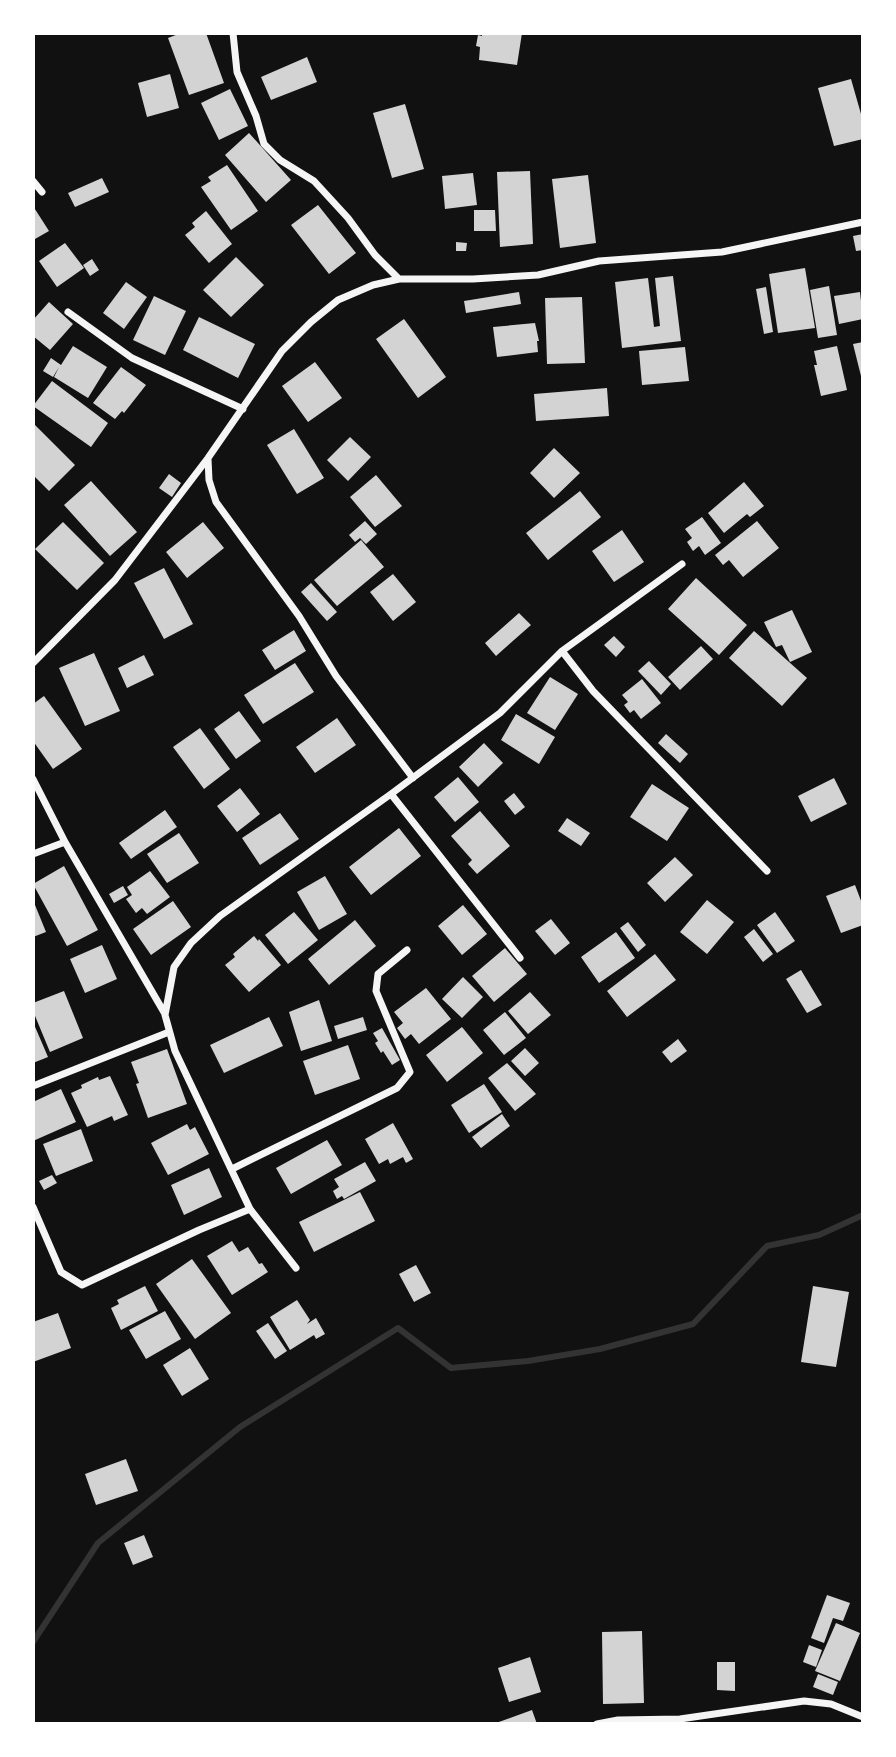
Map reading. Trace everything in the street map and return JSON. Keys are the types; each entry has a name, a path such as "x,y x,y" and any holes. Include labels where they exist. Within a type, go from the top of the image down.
{"street":[{"path":"233,33 237,72 256,116 264,144 280,160 314,181 399,279"},
{"path":"33,181 42,192"},
{"path":"33,663 115,580 208,458 282,351 338,300 373,285 399,279 473,279 538,275 599,261 722,252 863,222"},
{"path":"68,312 132,358 243,409"},
{"path":"208,458 209,480 216,502 299,616 336,677 413,778"},
{"path":"165,1015 174,967 191,943 220,916 500,713 562,651 682,564"},
{"path":"562,651 593,691 767,871"},
{"path":"33,779 65,842 165,1015 175,1051 250,1209 296,1268"},
{"path":"391,794 520,958"},
{"path":"33,853 65,842"},
{"path":"232,1169 397,1088 410,1072 376,991 378,974 407,950"},
{"path":"33,1086 169,1032"},
{"path":"33,1207 61,1272 82,1285 250,1209"},
{"path":"597,1724 618,1720 680,1719 804,1701 831,1704 863,1717"}],"building":[{"path":"181,33 206,33 224,83 189,95 168,38"},
{"path":"482,33 522,33 517,65 479,60 480,47 476,46 478,35 482,36"},
{"path":"307,57 317,82 271,100 261,77"},
{"path":"170,74 179,108 147,117 138,83"},
{"path":"851,79 863,121 863,139 834,146 818,88"},
{"path":"230,89 248,126 219,140 201,103"},
{"path":"405,104 424,169 392,178 373,113"},
{"path":"249,133 291,180 266,202 225,155"},
{"path":"227,165 258,211 231,230 201,187 211,181 208,177"},
{"path":"530,171 533,244 500,247 497,172"},
{"path":"473,173 477,205 445,209 442,176"},
{"path":"588,175 596,243 560,248 552,179"},
{"path":"102,178 109,192 75,207 68,193"},
{"path":"318,205 356,253 329,274 291,225"},
{"path":"33,206 49,231 35,239 33,236"},
{"path":"474,210 495,210 496,231 474,231"},
{"path":"206,211 232,244 209,263 185,235 195,227 192,223"},
{"path":"863,234 863,250 856,251 853,236"},
{"path":"456,242 467,243 466,251 456,251"},
{"path":"65,243 84,268 57,287 39,261"},
{"path":"236,257 264,285 231,317 203,290"},
{"path":"92,259 99,270 90,276 83,265"},
{"path":"805,268 815,328 778,333 769,274"},
{"path":"673,276 681,341 622,348 615,282 648,278 654,327 660,326 655,278"},
{"path":"126,282 147,297 124,329 103,313"},
{"path":"829,286 837,335 818,338 810,290"},
{"path":"766,287 773,332 764,334 756,289"},
{"path":"519,292 521,304 466,313 464,301"},
{"path":"860,292 863,319 839,324 834,296"},
{"path":"154,296 186,311 165,355 133,340"},
{"path":"582,297 585,363 547,364 545,298"},
{"path":"49,302 73,324 50,350 33,336 33,320"},
{"path":"199,317 255,344 238,378 183,350"},
{"path":"404,319 446,377 418,398 376,339"},
{"path":"535,323 539,341 538,352 497,357 493,327"},
{"path":"863,342 863,380 862,380 853,344"},
{"path":"73,346 107,367 88,398 54,377 59,367 53,377 43,371 51,358 61,365"},
{"path":"837,346 847,390 821,396 814,365 817,365 814,351"},
{"path":"685,347 689,381 642,385 639,351"},
{"path":"315,362 342,398 308,422 282,386"},
{"path":"121,367 146,385 124,413 122,411 115,419 93,403"},
{"path":"52,381 108,423 91,447 33,406"},
{"path":"607,388 609,416 536,421 534,394"},
{"path":"33,423 75,465 49,491 33,475"},
{"path":"294,429 324,478 297,494 267,445"},
{"path":"350,437 371,457 348,481 327,460"},
{"path":"554,448 580,473 554,498 530,473"},
{"path":"169,474 181,483 172,497 159,488"},
{"path":"376,475 402,506 375,527 350,497"},
{"path":"91,481 137,532 110,556 64,505"},
{"path":"744,482 764,506 750,517 747,514 724,533 708,513"},
{"path":"580,491 601,517 548,560 526,533"},
{"path":"702,517 721,543 705,555 699,546 693,551 687,542 692,538 685,529"},
{"path":"365,521 377,534 366,544 360,538 355,542 349,535"},
{"path":"757,521 779,548 743,577 729,560 723,565 715,555"},
{"path":"63,522 104,563 77,590 35,549"},
{"path":"203,522 224,548 187,578 166,552"},
{"path":"622,530 644,562 614,582 592,551"},
{"path":"361,540 384,567 337,606 314,580"},
{"path":"164,568 193,624 164,639 134,583"},
{"path":"393,574 416,602 393,621 370,592"},
{"path":"696,578 747,625 719,655 668,609"},
{"path":"311,583 337,612 327,621 301,592"},
{"path":"792,610 812,652 790,662 782,645 776,647 764,622"},
{"path":"519,613 531,625 496,656 485,643"},
{"path":"294,630 306,651 275,670 262,650"},
{"path":"754,631 807,678 782,706 729,658"},
{"path":"614,636 625,647 616,657 604,645"},
{"path":"701,646 713,659 680,690 668,677"},
{"path":"94,653 120,711 85,726 59,668"},
{"path":"144,655 154,675 127,688 118,668"},
{"path":"649,661 671,684 661,695 638,671"},
{"path":"295,663 314,692 263,724 244,695"},
{"path":"550,677 578,694 555,730 527,713"},
{"path":"642,679 661,703 641,719 634,710 630,713 624,705 628,702 622,695"},
{"path":"44,696 82,749 53,769 33,741 33,704"},
{"path":"239,711 261,741 236,759 214,729"},
{"path":"516,714 555,737 539,764 501,740"},
{"path":"337,718 356,745 315,773 296,747"},
{"path":"200,728 230,769 204,789 173,747"},
{"path":"666,734 688,754 680,763 658,743"},
{"path":"484,743 503,763 478,787 459,767"},
{"path":"458,777 479,802 455,822 434,797"},
{"path":"834,778 847,804 811,822 798,796"},
{"path":"652,784 689,808 667,841 630,817"},
{"path":"240,788 260,814 237,832 217,806"},
{"path":"514,793 525,807 515,815 504,801"},
{"path":"165,810 177,827 131,859 119,843"},
{"path":"480,811 510,846 477,874 468,864 472,860 451,836"},
{"path":"280,813 299,839 260,865 242,838"},
{"path":"567,818 590,833 581,846 558,831"},
{"path":"399,828 421,856 371,895 349,867"},
{"path":"179,833 199,863 167,883 147,854"},
{"path":"675,857 693,875 665,902 647,883"},
{"path":"64,866 98,930 67,946 33,884"},
{"path":"150,871 170,897 147,914 142,908 136,913 126,899 132,895 127,887"},
{"path":"325,876 347,914 319,930 297,892"},
{"path":"855,885 863,906 863,925 841,933 826,896"},
{"path":"123,886 128,895 114,903 109,894"},
{"path":"33,900 46,932 33,937"},
{"path":"707,900 734,922 707,954 680,932"},
{"path":"173,901 191,927 151,955 133,929"},
{"path":"463,905 487,934 462,955 438,926"},
{"path":"294,912 318,940 288,964 265,935"},
{"path":"775,912 795,941 777,953 757,925"},
{"path":"551,919 570,943 555,955 535,931"},
{"path":"355,920 376,946 329,985 308,959"},
{"path":"628,922 646,945 638,952 620,928"},
{"path":"754,929 773,954 763,962 744,937"},
{"path":"616,932 635,958 599,983 581,957"},
{"path":"254,936 281,965 249,992 225,965 235,957 233,954"},
{"path":"102,945 117,979 85,993 70,959"},
{"path":"505,948 527,974 494,1002 472,976"},
{"path":"655,954 676,980 627,1017 607,991"},
{"path":"801,970 822,1005 807,1013 786,979"},
{"path":"463,977 483,997 462,1018 442,999"},
{"path":"426,988 451,1019 419,1044 411,1034 405,1039 397,1028 403,1023 394,1012"},
{"path":"64,991 83,1038 50,1052 33,1011 33,1003"},
{"path":"530,992 551,1015 528,1034 508,1011"},
{"path":"319,1000 332,1041 301,1051 289,1012"},
{"path":"505,1012 526,1038 504,1055 483,1030"},
{"path":"269,1017 283,1046 224,1073 210,1045"},
{"path":"363,1017 367,1030 338,1039 334,1026"},
{"path":"33,1022 48,1057 33,1063"},
{"path":"462,1027 483,1053 447,1082 426,1055"},
{"path":"382,1028 400,1060 392,1065 375,1043 378,1041 373,1033"},
{"path":"678,1039 687,1051 671,1063 662,1052"},
{"path":"348,1045 360,1079 315,1095 303,1061"},
{"path":"525,1048 539,1063 525,1076 511,1061"},
{"path":"167,1049 187,1104 148,1118 131,1062"},
{"path":"507,1063 536,1094 515,1111 488,1078"},
{"path":"110,1076 128,1115 114,1121 112,1116 87,1127 71,1093 98,1077 99,1080"},
{"path":"484,1084 502,1112 469,1133 451,1105"},
{"path":"61,1089 76,1122 33,1141 33,1102"},
{"path":"502,1114 510,1126 481,1148 472,1137"},
{"path":"393,1123 413,1159 406,1163 403,1157 390,1164 388,1159 379,1164 365,1139"},
{"path":"187,1124 190,1130 195,1127 209,1154 168,1175 151,1143"},
{"path":"81,1129 93,1161 56,1176 43,1144"},
{"path":"327,1140 342,1165 291,1194 276,1168"},
{"path":"365,1162 376,1181 344,1199 342,1196 337,1199 333,1191 339,1187 334,1179"},
{"path":"209,1168 222,1197 184,1215 171,1185"},
{"path":"52,1175 57,1183 44,1190 39,1181"},
{"path":"360,1192 375,1221 314,1252 299,1222"},
{"path":"232,1241 239,1252 248,1247 268,1272 232,1295 207,1256"},
{"path":"192,1259 231,1313 195,1339 156,1284"},
{"path":"416,1265 431,1293 414,1302 399,1274"},
{"path":"145,1286 158,1311 121,1330 111,1308 119,1304 117,1300"},
{"path":"813,1286 849,1292 836,1367 801,1362"},
{"path":"297,1300 310,1320 307,1324 316,1318 325,1334 316,1339 314,1335 290,1350 270,1317"},
{"path":"165,1311 181,1339 146,1359 129,1330"},
{"path":"58,1313 71,1348 33,1362 33,1322"},
{"path":"268,1323 287,1351 275,1359 256,1331"},
{"path":"190,1348 209,1379 182,1396 163,1365"},
{"path":"126,1459 138,1491 96,1505 85,1474"},
{"path":"144,1535 153,1557 133,1565 124,1543"},
{"path":"827,1595 850,1603 843,1621 833,1618 824,1643 811,1638"},
{"path":"836,1623 860,1633 840,1681 815,1671"},
{"path":"642,1631 644,1703 603,1704 602,1632"},
{"path":"809,1645 822,1650 816,1667 803,1662"},
{"path":"530,1657 541,1692 509,1702 498,1668"},
{"path":"717,1662 735,1662 735,1691 717,1690"},
{"path":"818,1674 838,1682 833,1695 813,1687"},
{"path":"532,1710 537,1724 496,1724 496,1723"}],"waterway":[{"path":"33,1642 98,1543 240,1427 398,1328 451,1368 528,1361 600,1349 693,1324 767,1246 819,1235 863,1215"}]}
